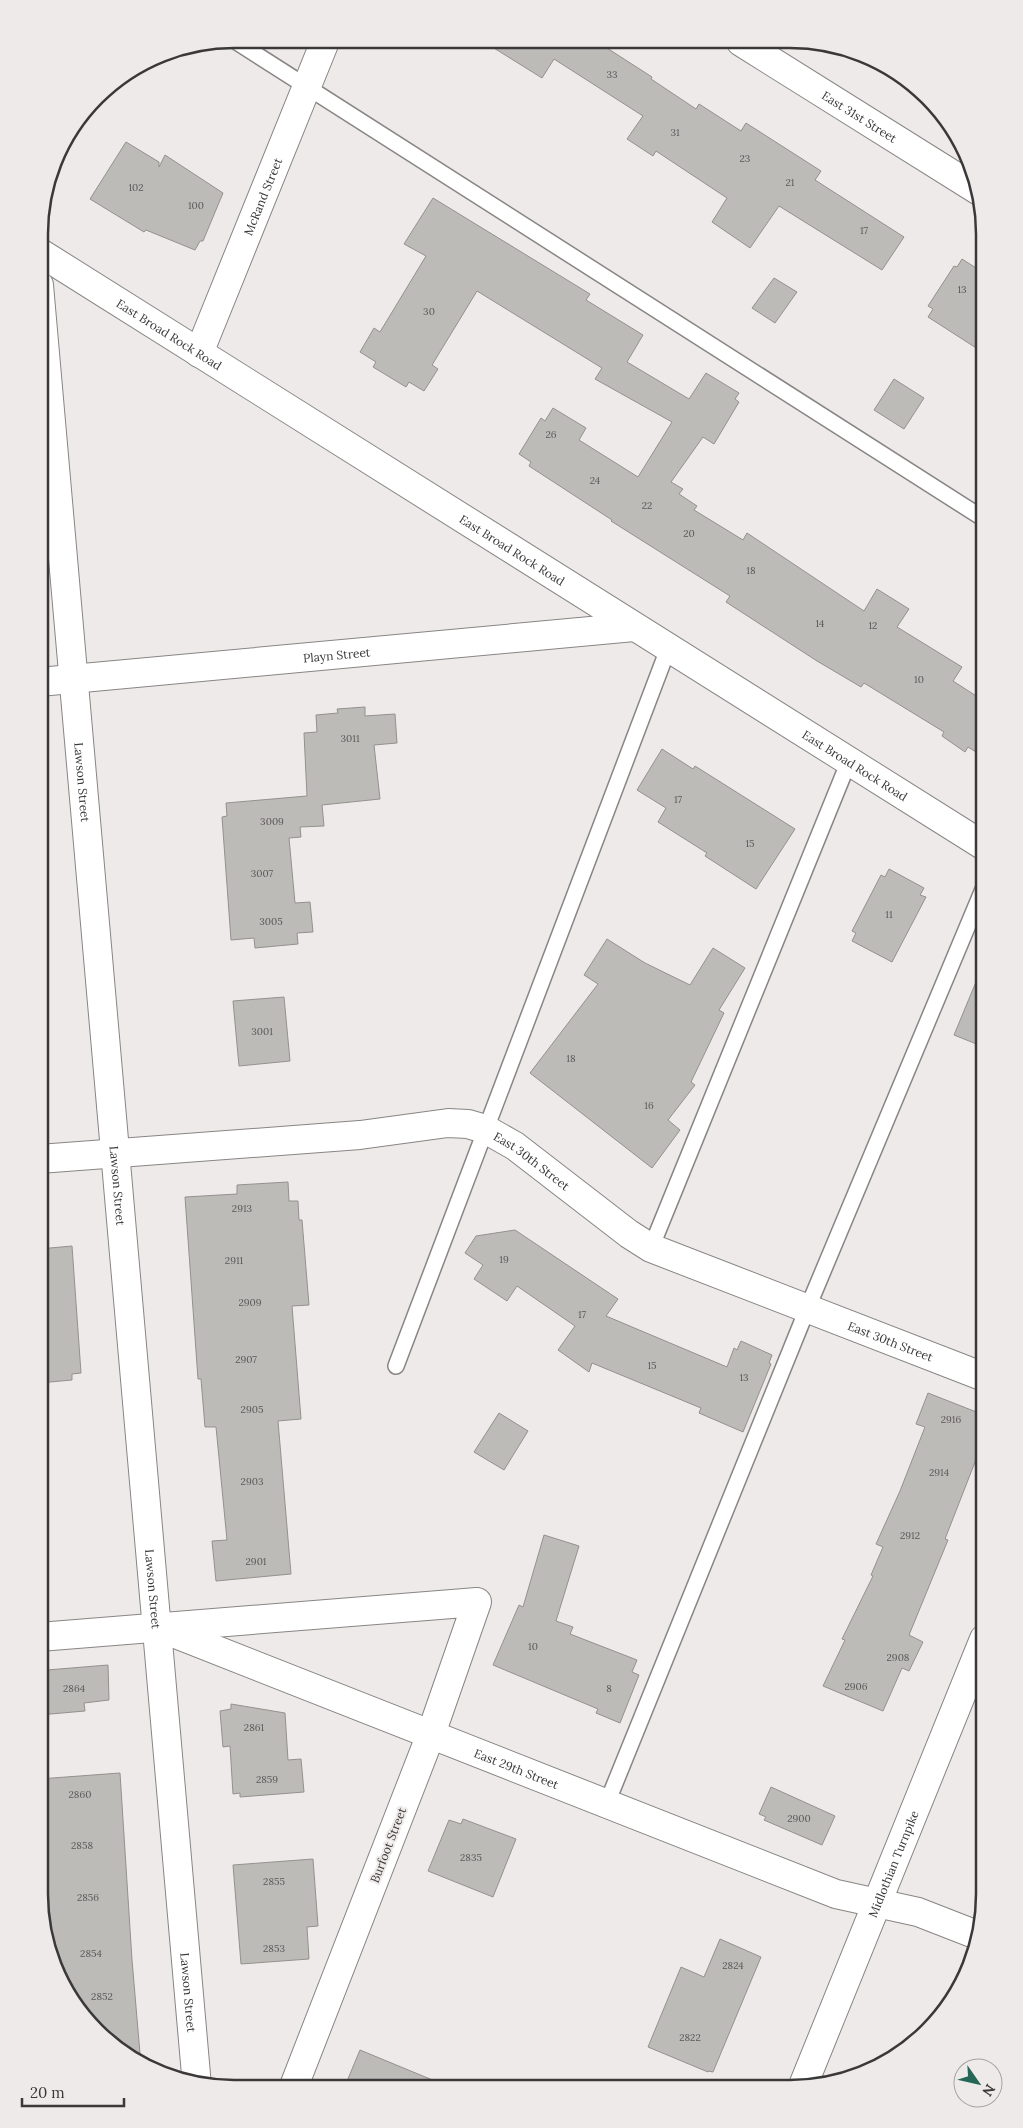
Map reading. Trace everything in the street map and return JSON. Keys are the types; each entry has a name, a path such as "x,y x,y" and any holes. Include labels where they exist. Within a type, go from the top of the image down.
{"street":[{"name":"McRand Street","path":"200,353 323,48"},
{"name":"East 31st Street","path":"751,48 969,186"},
{"name":"East Broad Rock Road","path":"48,258 976,841"},
{"name":"Lawson Street","path":"48,389 196,2077"},
{"name":"Playn Street","path":"48,681 634,627"},
{"name":"East 30th Street","path":"48,1158 360,1136 448,1124 468,1124 485,1129 515,1146 628,1234 651,1248 808,1307 976,1374"},
{"name":"East 29th Street","path":"48,1636 477,1602"},
{"name":"Burfoot Street","path":"296,2080 431,1734 477,1602"},
{"name":"East 29th Street","path":"158,1627 607,1802 836,1894 918,1912 972,1933"},
{"name":"Midlothian Turnpike","path":"805,2080 976,1659"}],"lane":[{"path":"247,48 976,514"},
{"path":"396,1366 668,649"},
{"path":"651,1248 849,762"},
{"path":"607,1802 808,1307 976,906"}],"building":[{"path":"494,48 607,48 652,77 651,79 696,109 699,104 741,131 746,123 821,171 815,180 904,237 882,270 779,206 750,248 712,222 727,198 656,151 653,156 627,139 643,116 554,59 542,78"},
{"path":"126,142 159,162 159,167 165,155 223,193 203,241 200,241 195,250 146,230 144,232 90,199"},
{"path":"433,198 590,294 586,300 643,335 627,362 689,399 706,373 739,393 735,399 739,402 714,444 703,437 671,482 683,489 679,494 697,506 694,510 743,540 747,533 864,611 877,589 909,609 897,627 962,667 953,681 976,696 976,752 968,747 965,752 942,736 944,732 864,683 861,687 817,661 726,602 730,596 611,521 529,466 531,462 519,454 541,418 545,421 553,408 586,428 579,440 638,477 672,422 595,379 602,368 477,291 432,365 438,369 424,391 409,382 406,387 373,367 376,362 360,352 374,328 380,332 426,256 404,244"},
{"path":"962,259 976,268 976,348 928,317 933,309 928,306 954,266 957,267"},
{"path":"774,278 797,292 775,323 752,308"},
{"path":"894,379 924,398 904,429 874,410"},
{"path":"365,707 365,716 395,714 397,743 374,745 380,799 322,805 324,826 300,827 301,837 289,838 295,903 310,902 313,932 297,933 298,944 255,948 254,938 231,940 222,817 227,816 226,803 307,796 304,733 317,732 316,715 338,713 337,709"},
{"path":"662,749 693,769 695,766 795,829 756,889 705,856 707,853 658,822 666,808 637,790"},
{"path":"889,869 924,888 920,895 926,897 892,962 852,941 856,933 852,931 881,875 885,877"},
{"path":"607,939 645,963 690,985 713,948 745,968 719,1010 724,1013 691,1082 695,1085 668,1120 680,1130 652,1168 530,1073 598,984 584,975"},
{"path":"976,982 976,1044 954,1035"},
{"path":"284,997 290,1061 239,1066 233,1001"},
{"path":"288,1182 289,1201 298,1201 299,1220 302,1220 309,1305 292,1306 301,1419 278,1421 291,1574 216,1581 212,1541 227,1540 216,1427 205,1427 201,1379 198,1379 185,1197 237,1194 237,1185"},
{"path":"515,1230 618,1299 606,1316 727,1367 734,1348 737,1350 741,1341 772,1355 769,1363 771,1364 743,1432 699,1413 701,1408 592,1363 589,1372 558,1350 575,1326 517,1286 507,1301 474,1279 483,1265 465,1253 476,1236"},
{"path":"72,1246 81,1373 72,1374 72,1380 48,1382 48,1248"},
{"path":"928,1393 976,1412 976,1460 945,1539 948,1540 909,1635 923,1642 909,1671 902,1668 883,1711 823,1686 845,1640 842,1639 873,1576 871,1575 883,1547 876,1544 900,1491 925,1427 916,1424"},
{"path":"499,1413 528,1431 504,1470 474,1452"},
{"path":"544,1535 579,1546 556,1621 573,1627 570,1634 637,1660 632,1672 639,1675 620,1723 596,1713 598,1709 493,1665 519,1605 523,1607"},
{"path":"108,1665 109,1700 84,1703 85,1711 48,1714 48,1670"},
{"path":"231,1704 285,1713 288,1760 301,1759 304,1792 240,1797 240,1793 233,1794 230,1746 223,1747 220,1711 231,1709"},
{"path":"120,1773 140,2056 120,2042 86,2008 72,1988 57,1955 50,1926 48,1901 48,1778"},
{"path":"771,1787 835,1816 822,1845 764,1820 766,1817 759,1814"},
{"path":"463,1819 516,1839 493,1897 428,1871 449,1820 461,1824"},
{"path":"313,1859 318,1926 307,1927 309,1959 241,1964 233,1865"},
{"path":"720,1939 761,1957 713,2072 708,2072 648,2047 681,1967 704,1977"},
{"path":"360,2050 432,2080 348,2080"}]}
